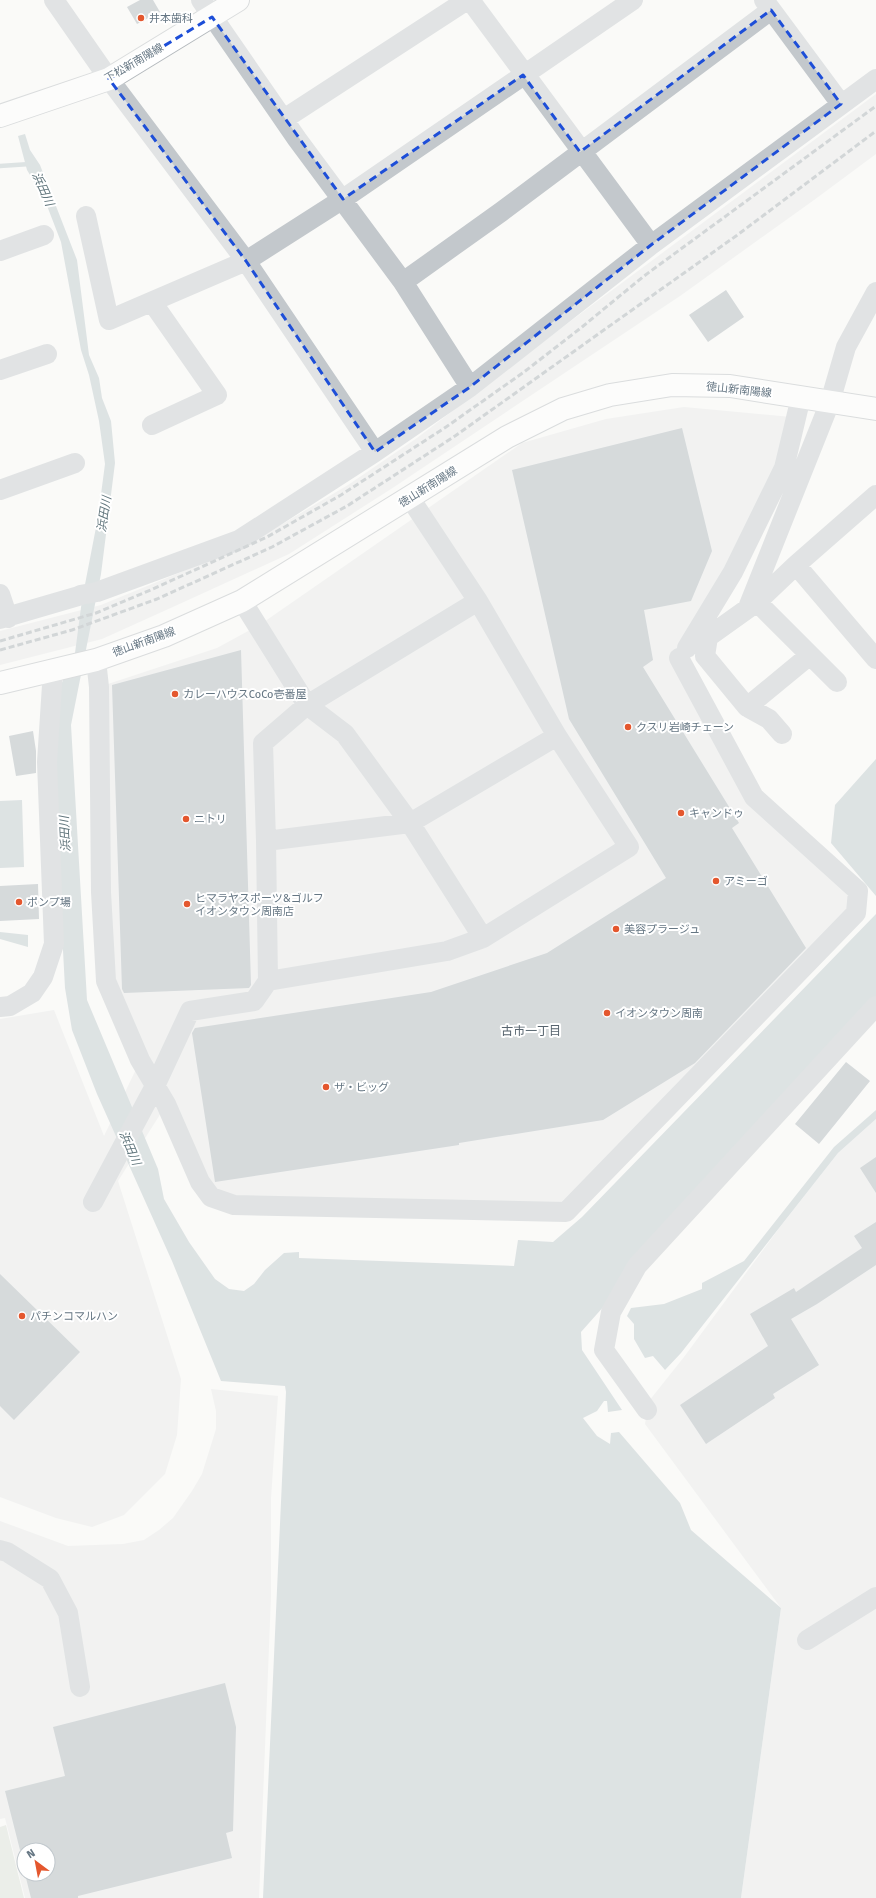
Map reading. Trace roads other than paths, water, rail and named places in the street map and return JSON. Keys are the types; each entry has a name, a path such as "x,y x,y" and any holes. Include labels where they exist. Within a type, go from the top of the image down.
{"main road":[{"name":"下松新南陽線","path":"0,116 109,79 207,8 238,0"},
{"name":"徳山新南陽線","path":"0,683 90,661 164,636 242,601 507,437 562,409 610,395 672,385 730,386 876,409"}],"street":[{"path":"54,0 109,79 246,261 375,452"},
{"path":"284,119 468,0 580,152 651,245"},
{"path":"86,216 109,320 246,261 343,199 633,0"},
{"path":"403,282 501,212 580,152 767,5 841,104"},
{"path":"207,8 284,119 403,282 470,386"},
{"path":"0,594 4,619 86,594 239,540 375,452 470,386 651,245 876,79"},
{"path":"0,251 44,235"},
{"path":"752,605 830,402 846,347 876,292"},
{"path":"152,302 216,395 152,425"},
{"path":"0,370 47,354"},
{"path":"90,661 99,687 101,892 106,981 140,1060 166,1104 200,1182 211,1197 234,1205 566,1212 856,913 858,891 754,797 683,653 733,572 784,468 801,397"},
{"path":"0,490 74,463"},
{"path":"782,734 769,719 747,707 705,656 708,637 752,605 876,495"},
{"path":"268,981 447,951 483,938 630,847 557,736 478,601 410,498"},
{"path":"796,565 876,659"},
{"path":"242,601 306,705 345,734 410,822 483,938"},
{"path":"93,1202 155,1086 190,1011 254,1001 268,981 263,743 306,705 478,601"},
{"path":"752,605 810,655 837,682"},
{"path":"747,707 810,655"},
{"path":"0,1007 10,1006 32,993 43,977 54,944 47,762 58,669"},
{"path":"266,841 410,822 557,736"},
{"path":"647,1410 604,1350 611,1312 637,1266 876,1006"},
{"path":"0,1550 7,1552 50,1579 68,1613 80,1687"},
{"path":"807,1640 876,1597"}],"water":[{"name":"浜田川","path":"25,134 30,150 40,165 77,260 89,355 99,378 102,398 111,421 115,463 101,574 71,725 87,1000 158,1169 164,1199 189,1242 215,1279 229,1289 244,1291 254,1284 265,1270 284,1253 299,1252 299,1258 514,1266 518,1240 553,1242 582,1217 876,914 876,1000 581,1332 582,1350 622,1410 608,1412 607,1401 604,1401 597,1411 583,1418 597,1436 610,1444 611,1433 619,1432 680,1503 691,1530 781,1608 741,1898 263,1898 286,1392 285,1386 221,1381 172,1261 97,1094 72,1030 65,988 53,762 60,687 75,653 82,600 98,517 105,464 99,421 89,375 81,350 61,242 44,198 27,170 18,136"},
{"path":"876,759 876,896 831,843 835,805"},
{"path":"22,800 24,867 0,868 0,801"},
{"path":"0,932 28,935 28,947 0,939"},
{"path":"876,1110 876,1119 838,1153 681,1353 665,1370 653,1356 645,1358 634,1339 634,1324 627,1316 631,1308 664,1304 702,1289 702,1283 744,1261 834,1147"}],"waterway":[{"path":"0,166 30,164"}],"railway":[{"path":"0,641 96,613 153,589 267,537 341,495 446,427 524,372 644,276 876,106"},
{"path":"0,650 72,630 157,599 272,547 347,506 455,436 736,236 876,131"}],"place":[{"name":"井本歯科","path":"141,18"},
{"name":"カレーハウスCoCo壱番屋","path":"175,694"},
{"name":"クスリ岩崎チェーン","path":"628,727"},
{"name":"キャンドゥ","path":"681,813"},
{"name":"ニトリ","path":"186,819"},
{"name":"アミーゴ","path":"716,881"},
{"name":"ポンプ場","path":"19,902"},
{"name":"ヒマラヤスポーツ&ゴルフ イオンタウン周南店","path":"187,904"},
{"name":"美容プラージュ","path":"616,929"},
{"name":"イオンタウン周南","path":"607,1013"},
{"name":"ザ・ビッグ","path":"326,1087"},
{"name":"パチンコマルハン","path":"22,1316"}],"district":[{"name":"古市一丁目","path":"531,1031"}]}
